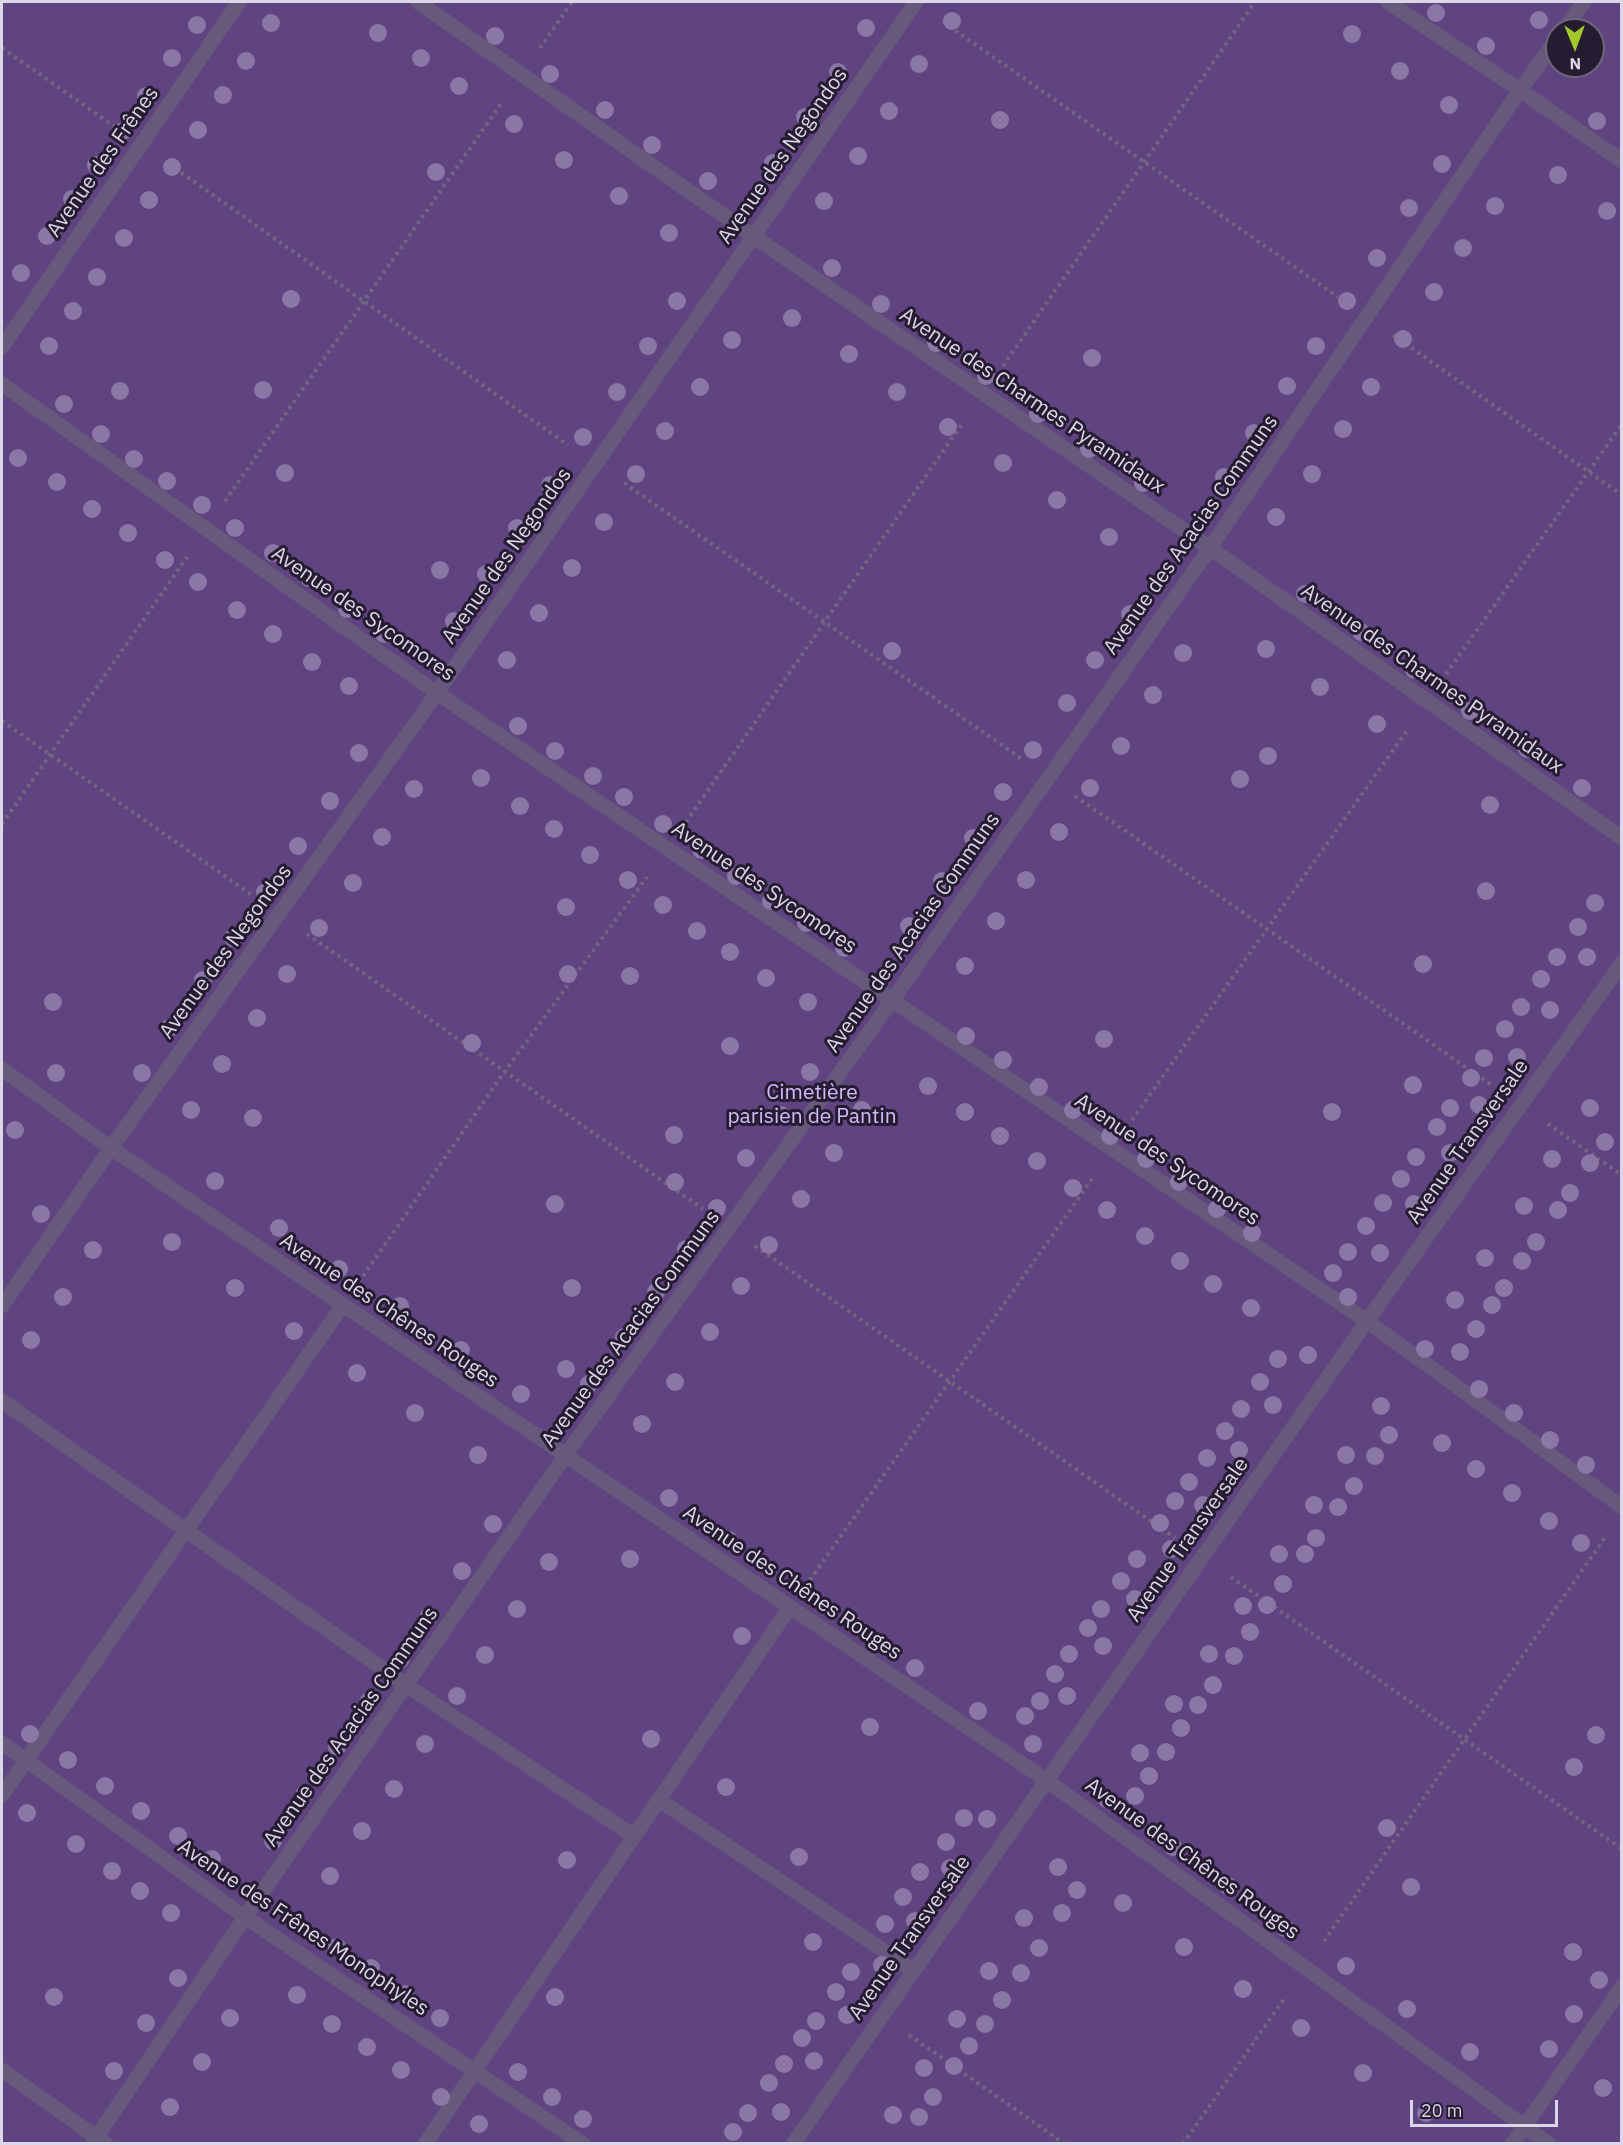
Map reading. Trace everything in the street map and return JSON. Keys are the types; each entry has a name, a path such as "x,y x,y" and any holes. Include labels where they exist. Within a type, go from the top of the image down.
{"lane":[{"name":"Avenue des Frênes","path":"2,347 239,2"},
{"name":"Avenue des Charmes Pyramidaux","path":"418,2 753,236 1210,548 1622,838"},
{"name":"Avenue des Negondos","path":"2,1306 111,1148 437,693 915,2"},
{"path":"1388,2 1622,161"},
{"path":"1572,18 1584,2"},
{"name":"Avenue des Acacias Communs","path":"98,2141 245,1917 566,1456 893,999 1210,548 1545,56"},
{"name":"Avenue des Sycomores","path":"2,384 437,693 1367,1321 1622,1508"},
{"name":"Avenue Transversale","path":"793,2144 1367,1321 1622,963"},
{"name":"Avenue des Chênes Rouges","path":"2,1070 111,1148 1046,1780 1550,2144"},
{"path":"2,1795 343,1305"},
{"path":"2,1401 406,1685 634,1836"},
{"path":"425,2144 790,1607"},
{"name":"Avenue des Frênes Monophyles","path":"2,1743 245,1917 583,2144"},
{"path":"659,1800 913,1970"},
{"path":"1512,2144 1622,1987"},
{"path":"2,2070 98,2141"}],"path":[{"path":"2,824 572,2"},
{"path":"915,2 1622,495"},
{"path":"343,1305 505,1071 668,849 1255,2"},
{"path":"2,48 596,464 1622,1175"},
{"path":"790,1607 1622,424"},
{"path":"2,721 1622,1849"},
{"path":"1183,2144 1608,1534"},
{"path":"881,2016 1065,2144"}],"green space":[{"name":"Cimetière parisien de Pantin","path":"2,2 1621,2 1621,2143 2,2143"}]}
